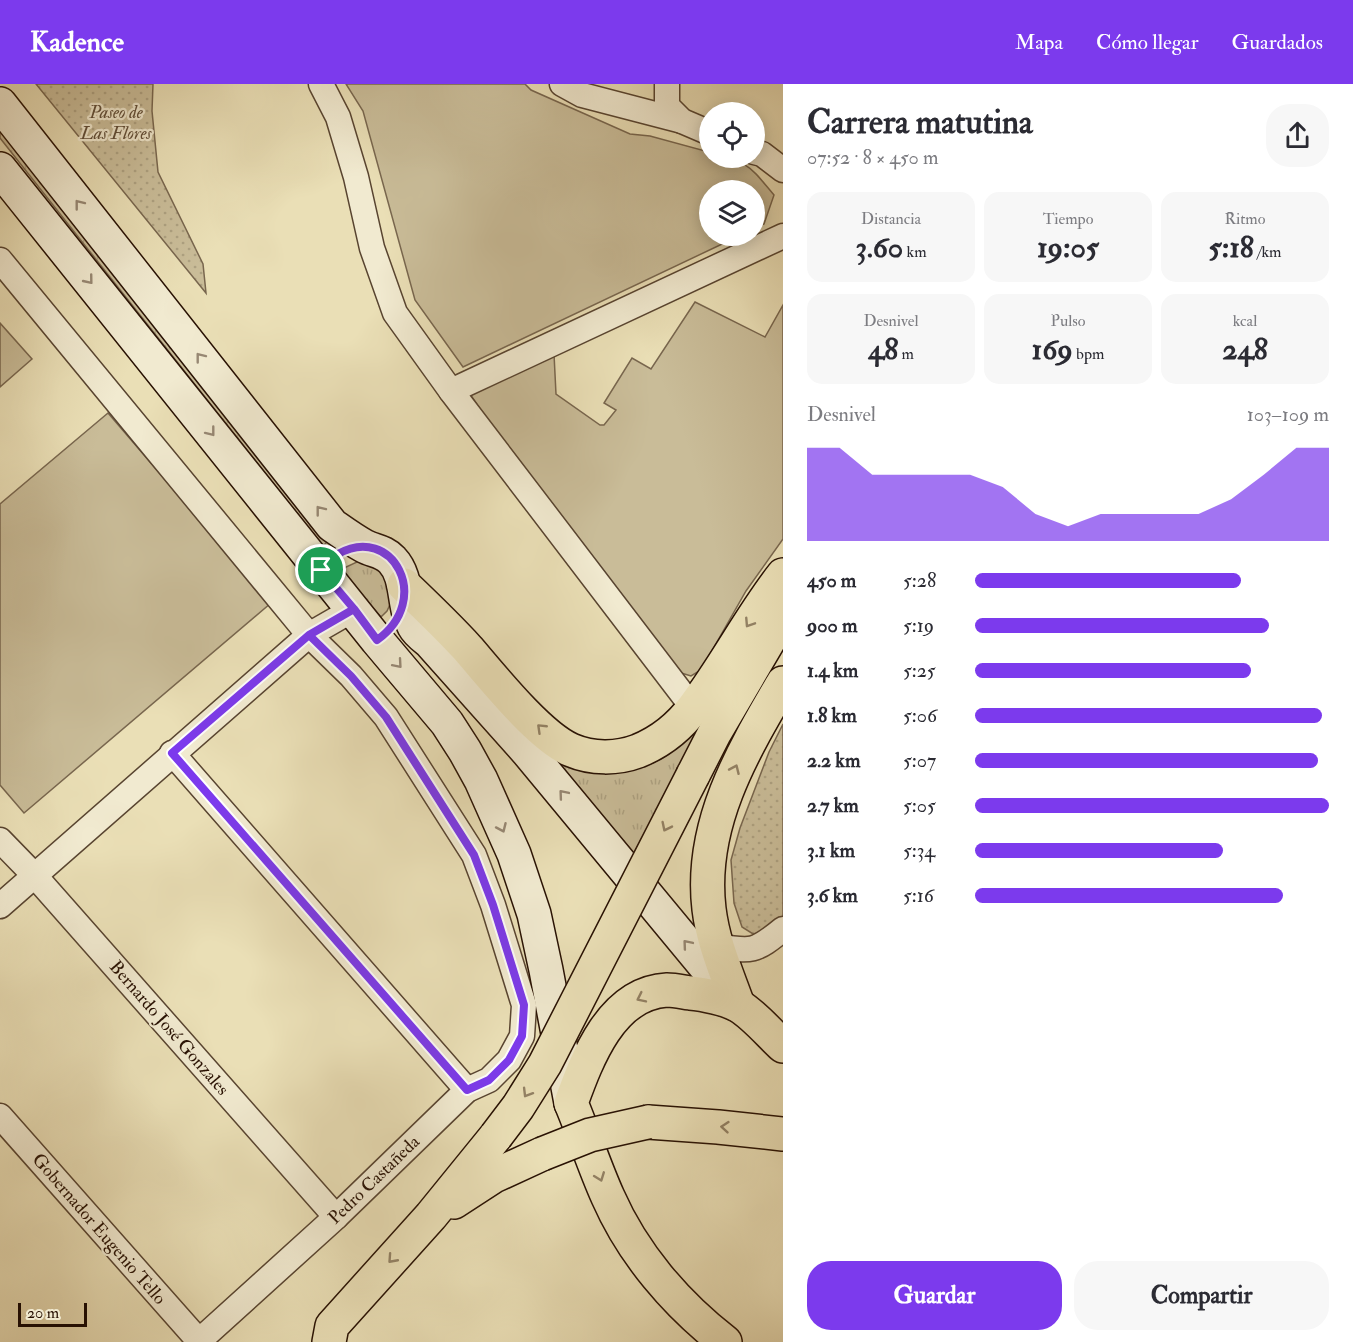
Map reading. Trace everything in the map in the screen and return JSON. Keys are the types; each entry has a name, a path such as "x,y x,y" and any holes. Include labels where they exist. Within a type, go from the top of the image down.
{"main road":[{"path":"0,104 332,525 365,547"},
{"path":"0,169 377,640 447,723 465,751 481,780 514,854 534,914 571,1103 608,1198 629,1238 662,1283 699,1321 725,1342"},
{"path":"321,570 335,555 350,548 365,547 379,550 392,559 400,571 414,627 528,752 738,1005 783,1046"},
{"path":"405,592 455,635 522,709 551,737 571,750 593,757 612,757 630,754 651,745 671,731 693,708 783,575"},
{"path":"377,640 388,633 395,623 405,592"},
{"path":"325,1337 431,1216 518,1107 545,1064 714,734 783,616"},
{"path":"738,1005 717,946 709,909 708,890 715,824 737,763 783,683"},
{"path":"571,1103 590,1055 614,1020 630,1004 651,993 668,990 703,994 738,1005"},
{"path":"431,1216 494,1176 590,1135 648,1122 718,1126 783,1134"}],"street":[{"path":"321,84 338,117 356,177 372,248 395,313 451,391 693,708"},
{"path":"562,84 582,95 682,121 699,128"},
{"path":"667,84 667,106 682,121"},
{"path":"765,156 783,170"},
{"path":"451,391 783,236"},
{"path":"0,260 309,635"},
{"path":"0,906 309,635 354,609"},
{"name":"Pedro Castañeda","path":"199,1342 336,1217 467,1090 489,1080 509,1060 522,1036 524,1005 493,905 474,855 386,717 351,676 309,635"},
{"path":"172,753 467,1090"},
{"name":"Bernardo José Gonzales","path":"0,840 35,876 336,1217"},
{"path":"717,946 752,950 764,945 783,929"},
{"name":"Gobernador Eugenio Tello","path":"0,1116 199,1342"}],"green space":[{"name":"Paseo de Las Flores","path":"36,84 153,84 152,111 158,172 203,264 206,293"},
{"path":"346,84 525,84 531,90 630,134 650,136 699,149 699,168 749,168 761,180 699,180 699,246 718,246 463,367 415,300 363,111"},
{"path":"0,126 326,539 327,542 324,545 0,138"},
{"path":"765,185 774,195 765,221"},
{"path":"695,302 765,337 783,305 783,539 746,591 701,670 691,676 678,672 470,394 554,354 556,394 600,425 604,425 616,410 604,403 632,358 651,369"},
{"path":"0,323 32,359 0,387"},
{"path":"108,413 271,603 24,813 0,785 0,504"},
{"path":"359,561 384,568 392,600 381,617 342,572 346,567"},
{"path":"783,724 783,917 767,931 753,934 742,927 734,903 731,860 740,828 769,752"},
{"path":"691,732 698,733 634,853 547,753 628,769 653,763 666,756 686,740"}],"route":[{"path":"321,570 335,555 350,548 365,547 379,550 392,559 400,571 405,598 401,613 388,633 377,640 354,609 309,635 172,753 467,1090 489,1080 509,1060 522,1036 524,1005 493,905 474,855 386,717 351,676 309,635 354,609 321,570"}]}
